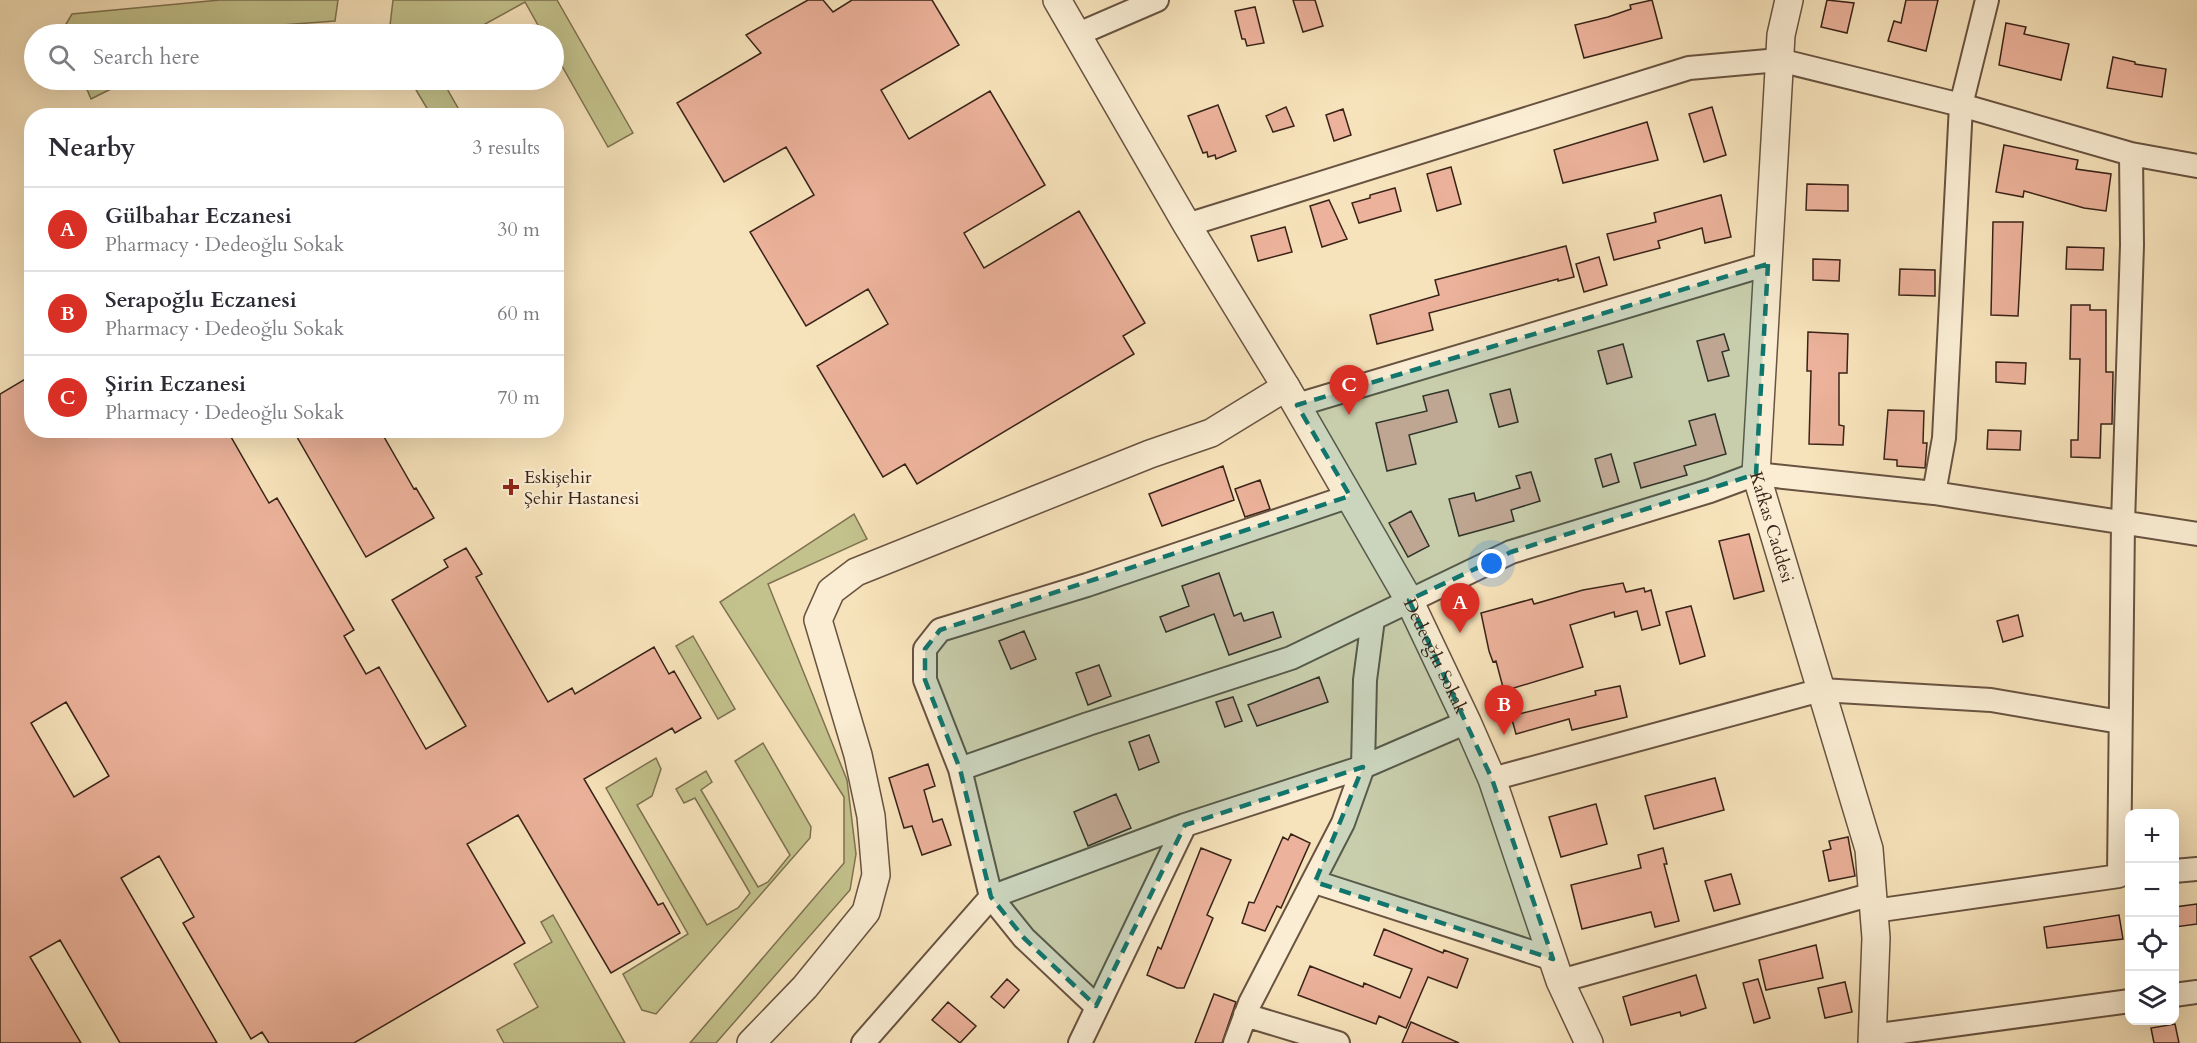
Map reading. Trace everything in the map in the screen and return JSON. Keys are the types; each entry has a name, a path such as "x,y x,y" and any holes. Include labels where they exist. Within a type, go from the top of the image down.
{"street":[{"name":"Dedeoğlu Sokak","path":"1057,0 1409,600 1492,779 1556,970 1589,1043"},
{"path":"1076,35 1156,0"},
{"name":"Kafkas Caddesi","path":"1789,0 1781,35 1779,60 1756,474 1869,849 1876,938 1872,1039"},
{"path":"1934,494 1944,438 1961,105 1987,0"},
{"path":"1187,225 1689,68 1779,60 1961,105 2131,154 2197,166"},
{"path":"1314,882 1556,970 1873,902 2124,876 2121,722 2123,523 2132,245 2131,154"},
{"path":"751,1043 805,987 866,912 876,875 871,816 858,755 819,620 831,591 856,572 1150,454 1211,433 1291,396 1768,264"},
{"path":"960,769 1088,724 1291,658 1511,552 1710,491 1756,474 1934,494 2197,534"},
{"path":"1096,1006 1024,938 991,897 960,769 925,680 925,650 940,630 1087,585 1350,496"},
{"path":"1234,1043 1245,1016 1343,823 1363,767 1365,680 1374,619"},
{"path":"1492,779 1821,690 1991,700 2121,722"},
{"path":"863,1043 991,897 1185,825 1363,767 1467,722"},
{"path":"1080,1043 1185,825"},
{"path":"2179,871 2197,869"},
{"path":"2179,994 2197,992"},
{"path":"1872,1039 2125,1002"},
{"path":"1245,1016 1338,1043"}],"highlighted area":[{"path":"1768,264 1756,474 1511,552 1409,600 1492,779 1553,959 1315,882 1363,767 1185,825 1096,1006 1024,938 991,897 960,769 925,680 925,649 940,630 1350,496 1297,405"}],"shaded area":[{"path":"220,0 338,0 335,21 294,24 66,24 72,14"},
{"path":"393,0 557,0 633,133 608,147 564,70 564,24 537,24 525,2 485,24 390,24"},
{"path":"87,90 109,90 91,99"},
{"path":"416,90 448,90 458,108 427,108"},
{"path":"854,514 867,539 768,584 847,780 856,854 850,890 716,1043 690,1043 844,863 844,797 720,602"},
{"path":"693,636 735,709 718,719 676,646"},
{"path":"763,743 811,827 810,838 656,1014 642,1010 623,974 688,934 606,788 656,758 661,769 652,796 637,805 707,925 738,908 750,893 695,798 684,803 676,789 706,771 712,782 701,790 758,887 768,882 790,855 735,761"},
{"path":"553,915 625,1043 504,1043 497,1030 538,1007 514,964 552,942 541,922"}],"building":[{"path":"808,0 823,0 833,12 852,0 932,0 959,45 881,90 909,139 990,91 1045,185 964,233 984,268 1079,211 1145,323 1123,336 1134,354 917,484 905,464 883,477 817,366 888,324 868,289 806,326 750,232 814,195 786,147 724,182 677,103 761,53 746,35"},
{"path":"1293,0 1315,0 1323,26 1303,32"},
{"path":"1652,0 1662,38 1584,58 1575,25 1608,17 1631,9 1630,5"},
{"path":"1827,0 1854,3 1847,33 1821,27"},
{"path":"1906,0 1938,0 1926,51 1888,41 1894,21 1901,23"},
{"path":"1255,7 1264,43 1247,46 1245,39 1242,39 1235,11"},
{"path":"2006,23 2026,27 2024,34 2069,44 2061,80 1999,65"},
{"path":"2113,57 2135,62 2135,64 2166,69 2162,97 2107,88"},
{"path":"1218,105 1236,151 1216,159 1215,155 1208,157 1207,152 1203,153 1188,116"},
{"path":"1286,107 1294,126 1273,132 1266,116"},
{"path":"1712,107 1726,155 1704,162 1689,114"},
{"path":"1343,109 1351,135 1334,141 1326,115"},
{"path":"1647,122 1658,160 1563,183 1554,150"},
{"path":"2004,145 2078,160 2076,169 2111,174 2106,211 2084,208 2024,191 2023,197 1996,192"},
{"path":"1451,167 1461,204 1437,211 1427,174"},
{"path":"1807,184 1848,185 1848,211 1806,210"},
{"path":"1395,188 1401,211 1359,223 1352,203"},
{"path":"1721,195 1731,237 1705,243 1702,228 1658,241 1660,248 1614,260 1607,234 1656,222 1654,213"},
{"path":"1329,200 1347,239 1322,247 1310,206"},
{"path":"1993,222 2023,222 2018,316 1991,315"},
{"path":"1285,227 1292,252 1258,261 1251,236"},
{"path":"1566,246 1574,277 1558,281 1558,279 1429,313 1433,330 1377,344 1370,315 1439,295 1435,280"},
{"path":"2067,247 2104,248 2103,270 2066,269"},
{"path":"1599,257 1607,285 1584,292 1576,264"},
{"path":"1813,259 1840,260 1839,281 1813,280"},
{"path":"1900,269 1935,270 1935,296 1899,295"},
{"path":"2071,305 2090,305 2090,310 2106,310 2106,372 2113,372 2112,424 2101,424 2100,458 2071,457 2071,440 2078,440 2080,359 2070,359"},
{"path":"1808,332 1848,334 1847,373 1839,373 1839,425 1844,426 1843,445 1809,444 1811,371 1807,371"},
{"path":"1724,334 1729,350 1722,352 1729,376 1708,381 1697,341"},
{"path":"1623,344 1632,377 1607,384 1598,351"},
{"path":"1996,362 2026,363 2025,384 1996,382"},
{"path":"24,380 24,438 232,438 269,503 277,498 354,630 344,636 366,674 379,667 426,749 466,726 392,600 448,567 444,560 466,548 482,574 476,577 548,702 572,688 575,694 654,647 669,674 674,671 701,718 675,733 672,728 584,779 658,905 663,903 680,933 611,973 518,815 467,844 525,943 354,1043 269,1043 262,1032 251,1039 183,923 194,917 159,856 121,878 217,1043 120,1043 60,940 30,957 81,1043 0,1043 0,394","holes":["66,702 109,776 74,797 31,723"]},
{"path":"1510,389 1518,422 1499,427 1490,394"},
{"path":"1448,390 1457,422 1409,435 1416,464 1387,471 1376,423 1427,411 1423,396"},
{"path":"1888,410 1924,411 1923,443 1927,443 1925,468 1897,466 1897,460 1884,459"},
{"path":"1715,414 1726,454 1684,466 1687,475 1641,488 1634,463 1696,445 1689,421"},
{"path":"1988,430 2021,431 2020,450 1987,449"},
{"path":"298,438 385,438 434,518 366,557"},
{"path":"1611,454 1619,482 1603,487 1595,459"},
{"path":"1223,466 1234,500 1162,526 1149,494"},
{"path":"1531,472 1540,501 1511,510 1514,521 1459,536 1449,499 1474,493 1476,501 1520,488 1516,476"},
{"path":"1260,480 1270,509 1245,517 1235,489"},
{"path":"1411,511 1429,546 1408,557 1389,523"},
{"path":"1749,534 1764,591 1734,599 1719,541"},
{"path":"1219,573 1234,616 1241,613 1244,621 1273,612 1281,637 1229,655 1214,614 1166,632 1160,617 1189,606 1182,586"},
{"path":"1623,583 1626,592 1644,588 1645,592 1651,590 1660,625 1642,630 1637,611 1615,617 1614,612 1570,625 1583,667 1504,691 1496,661 1493,662 1489,651 1481,613 1532,599 1534,604 1583,590"},
{"path":"1691,606 1705,656 1680,664 1666,612"},
{"path":"2018,615 2023,636 2003,642 1997,621"},
{"path":"1024,631 1036,659 1011,669 999,641"},
{"path":"1099,665 1111,696 1088,705 1076,673"},
{"path":"1319,677 1328,702 1257,726 1248,705"},
{"path":"1620,686 1627,717 1572,730 1569,719 1516,734 1511,716 1596,695 1595,691"},
{"path":"1233,697 1242,721 1225,727 1216,702"},
{"path":"1149,735 1159,762 1139,770 1129,742"},
{"path":"928,764 935,786 924,790 933,822 942,819 951,845 922,855 912,826 904,828 889,778"},
{"path":"1715,778 1724,810 1654,829 1645,796"},
{"path":"1116,794 1131,828 1088,846 1074,812"},
{"path":"1596,804 1607,844 1561,857 1549,817"},
{"path":"1291,834 1310,843 1281,908 1277,906 1265,931 1242,923 1249,902 1254,903 1283,837 1288,840"},
{"path":"1848,837 1855,876 1829,881 1823,851 1831,849 1829,841"},
{"path":"1201,848 1231,860 1207,915 1213,918 1184,988 1177,988 1147,975 1158,947 1161,949"},
{"path":"1663,848 1667,864 1664,864 1679,921 1655,927 1651,912 1582,929 1571,885 1641,868 1638,855"},
{"path":"1731,874 1740,904 1714,911 1705,881"},
{"path":"2197,904 2197,924 2179,926 2179,906"},
{"path":"2119,915 2123,939 2047,948 2044,927"},
{"path":"1384,929 1443,953 1444,950 1468,959 1457,988 1428,977 1406,1028 1379,1016 1376,1024 1298,995 1310,966 1363,987 1364,983 1400,998 1412,969 1374,955"},
{"path":"1816,945 1823,978 1766,990 1759,960"},
{"path":"1696,975 1706,1008 1681,1016 1680,1012 1631,1025 1623,997"},
{"path":"1007,979 1019,990 1004,1008 991,997"},
{"path":"1758,979 1770,1018 1754,1023 1743,983"},
{"path":"1845,982 1852,1012 1825,1018 1818,988"},
{"path":"1214,994 1236,1002 1222,1043 1195,1043"},
{"path":"948,1002 976,1026 960,1043 932,1020"},
{"path":"1411,1022 1459,1043 1402,1043"},
{"path":"2175,1025 2179,1043 2154,1043 2151,1028"}],"place":[{"name":"Şirin Eczanesi","path":"1349,415"},
{"name":"Eskişehir Şehir Hastanesi","path":"511,487"},
{"name":"Gülbahar Eczanesi","path":"1460,633"},
{"name":"Serapoğlu Eczanesi","path":"1504,735"}]}
